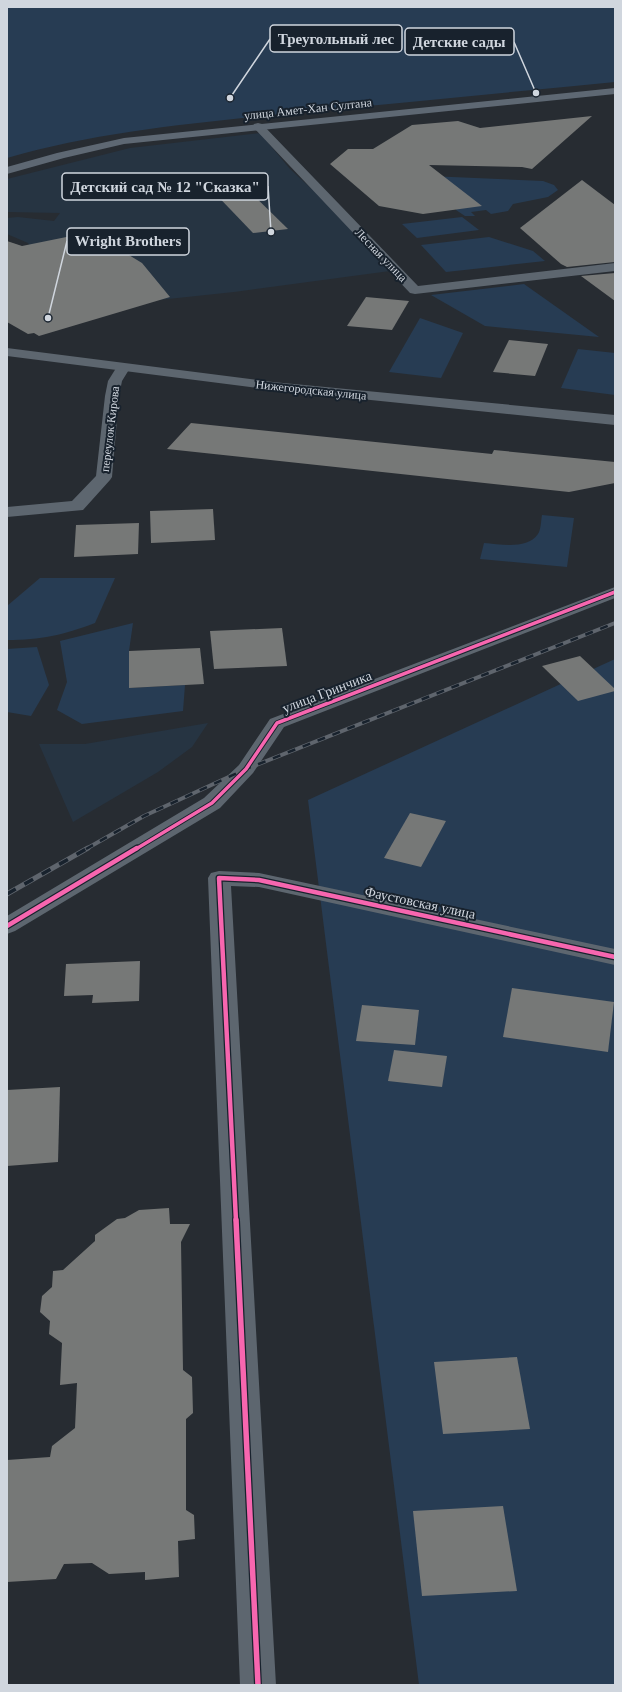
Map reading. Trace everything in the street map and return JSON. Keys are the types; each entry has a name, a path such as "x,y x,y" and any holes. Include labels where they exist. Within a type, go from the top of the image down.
{"main road":[{"name":"улица Амет-Хан Султана","path":"7,171 61,155 124,141 258,126 615,91"}],"street":[{"name":"Лесная улица","path":"258,126 415,290 615,267"},
{"name":"Нижегородская улица","path":"7,352 123,368 368,397 615,420"},
{"name":"переулок Кирова","path":"7,512 77,506 104,478 112,396 115,381 123,368"},
{"name":"улица Гринчика","path":"7,926 212,803 246,769 277,723 615,592"},
{"name":"Фаустовская улица","path":"258,1685 225,977 219,878 260,880 615,957"}],"shaded area":[{"path":"7,7 615,7 615,82 155,128 80,140 7,158"},
{"path":"260,133 290,169 315,192 390,271 234,292 149,301 60,288 28,243 7,234 7,218 18,217 54,221 60,213 7,212 7,179 130,148"},
{"path":"406,175 543,181 554,185 558,190 548,197 513,204 508,211 491,214 486,210 471,212 475,216 465,216 456,210 457,206"},
{"path":"462,217 479,230 417,238 402,224"},
{"path":"489,237 533,251 545,261 446,272 421,245"},
{"path":"524,284 599,337 485,326 431,295"},
{"path":"420,318 463,333 441,378 389,372"},
{"path":"578,349 615,353 615,395 561,388"},
{"path":"542,515 574,518 567,567 480,559 484,543 513,545 533,539 539,532"},
{"path":"40,578 115,578 95,623 73,631 52,636 7,640 7,606"},
{"path":"133,623 129,651 129,688 185,685 183,711 82,724 57,710 67,682 60,641"},
{"path":"37,647 49,685 31,716 7,712 7,649"},
{"path":"615,659 615,1685 419,1685 308,800"},
{"path":"208,723 192,747 158,772 73,822 39,744 85,744"}],"building":[{"path":"592,116 532,169 522,167 429,165 482,206 423,214 379,206 330,164 348,149 373,149 412,125 458,121 480,128"},
{"path":"582,180 615,205 615,262 567,267 561,264 520,228"},
{"path":"240,182 288,229 253,233 207,185"},
{"path":"91,232 142,263 170,297 39,336 34,333 28,334 7,322 7,241 22,246"},
{"path":"615,273 615,301 581,276"},
{"path":"366,297 409,301 392,330 347,326"},
{"path":"509,340 548,344 535,376 493,372"},
{"path":"191,423 492,454 494,450 615,462 615,483 569,492 167,449"},
{"path":"213,509 215,540 151,543 150,511"},
{"path":"139,523 138,554 74,557 76,525"},
{"path":"282,628 287,666 214,669 210,631"},
{"path":"200,648 204,684 129,688 129,651"},
{"path":"580,656 615,689 615,691 578,701 542,666"},
{"path":"410,813 446,821 421,867 384,858"},
{"path":"140,961 139,1001 92,1003 93,995 64,996 66,964"},
{"path":"512,988 614,1002 608,1052 503,1037"},
{"path":"362,1005 419,1010 415,1045 356,1041"},
{"path":"394,1050 447,1056 442,1087 388,1081"},
{"path":"60,1087 58,1162 7,1166 7,1090"},
{"path":"169,1208 170,1224 190,1224 181,1242 183,1370 192,1377 193,1413 186,1419 186,1510 194,1515 195,1539 178,1541 179,1577 145,1580 145,1572 109,1574 92,1563 64,1564 56,1579 7,1582 7,1460 50,1457 52,1446 75,1428 77,1383 60,1385 62,1343 49,1334 50,1321 40,1312 42,1296 52,1287 53,1271 63,1270 95,1241 95,1235 117,1219 125,1218 139,1210"},
{"path":"517,1357 530,1429 443,1434 434,1362"},
{"path":"503,1506 517,1591 422,1596 413,1511"}],"railway":[{"path":"86,849 144,816 246,769 615,623"},
{"path":"7,894 88,848"}],"cycle path":[{"path":"7,926 212,803 246,769 277,723 615,592"},
{"path":"258,1685 219,878 259,880 615,957"}],"place":[{"name":"Детские сады","path":"536,93"},
{"name":"Треугольный лес","path":"230,98"},
{"name":"Детский сад № 12 \"Сказка\"","path":"271,232"},
{"name":"Wright Brothers","path":"48,318"}]}
